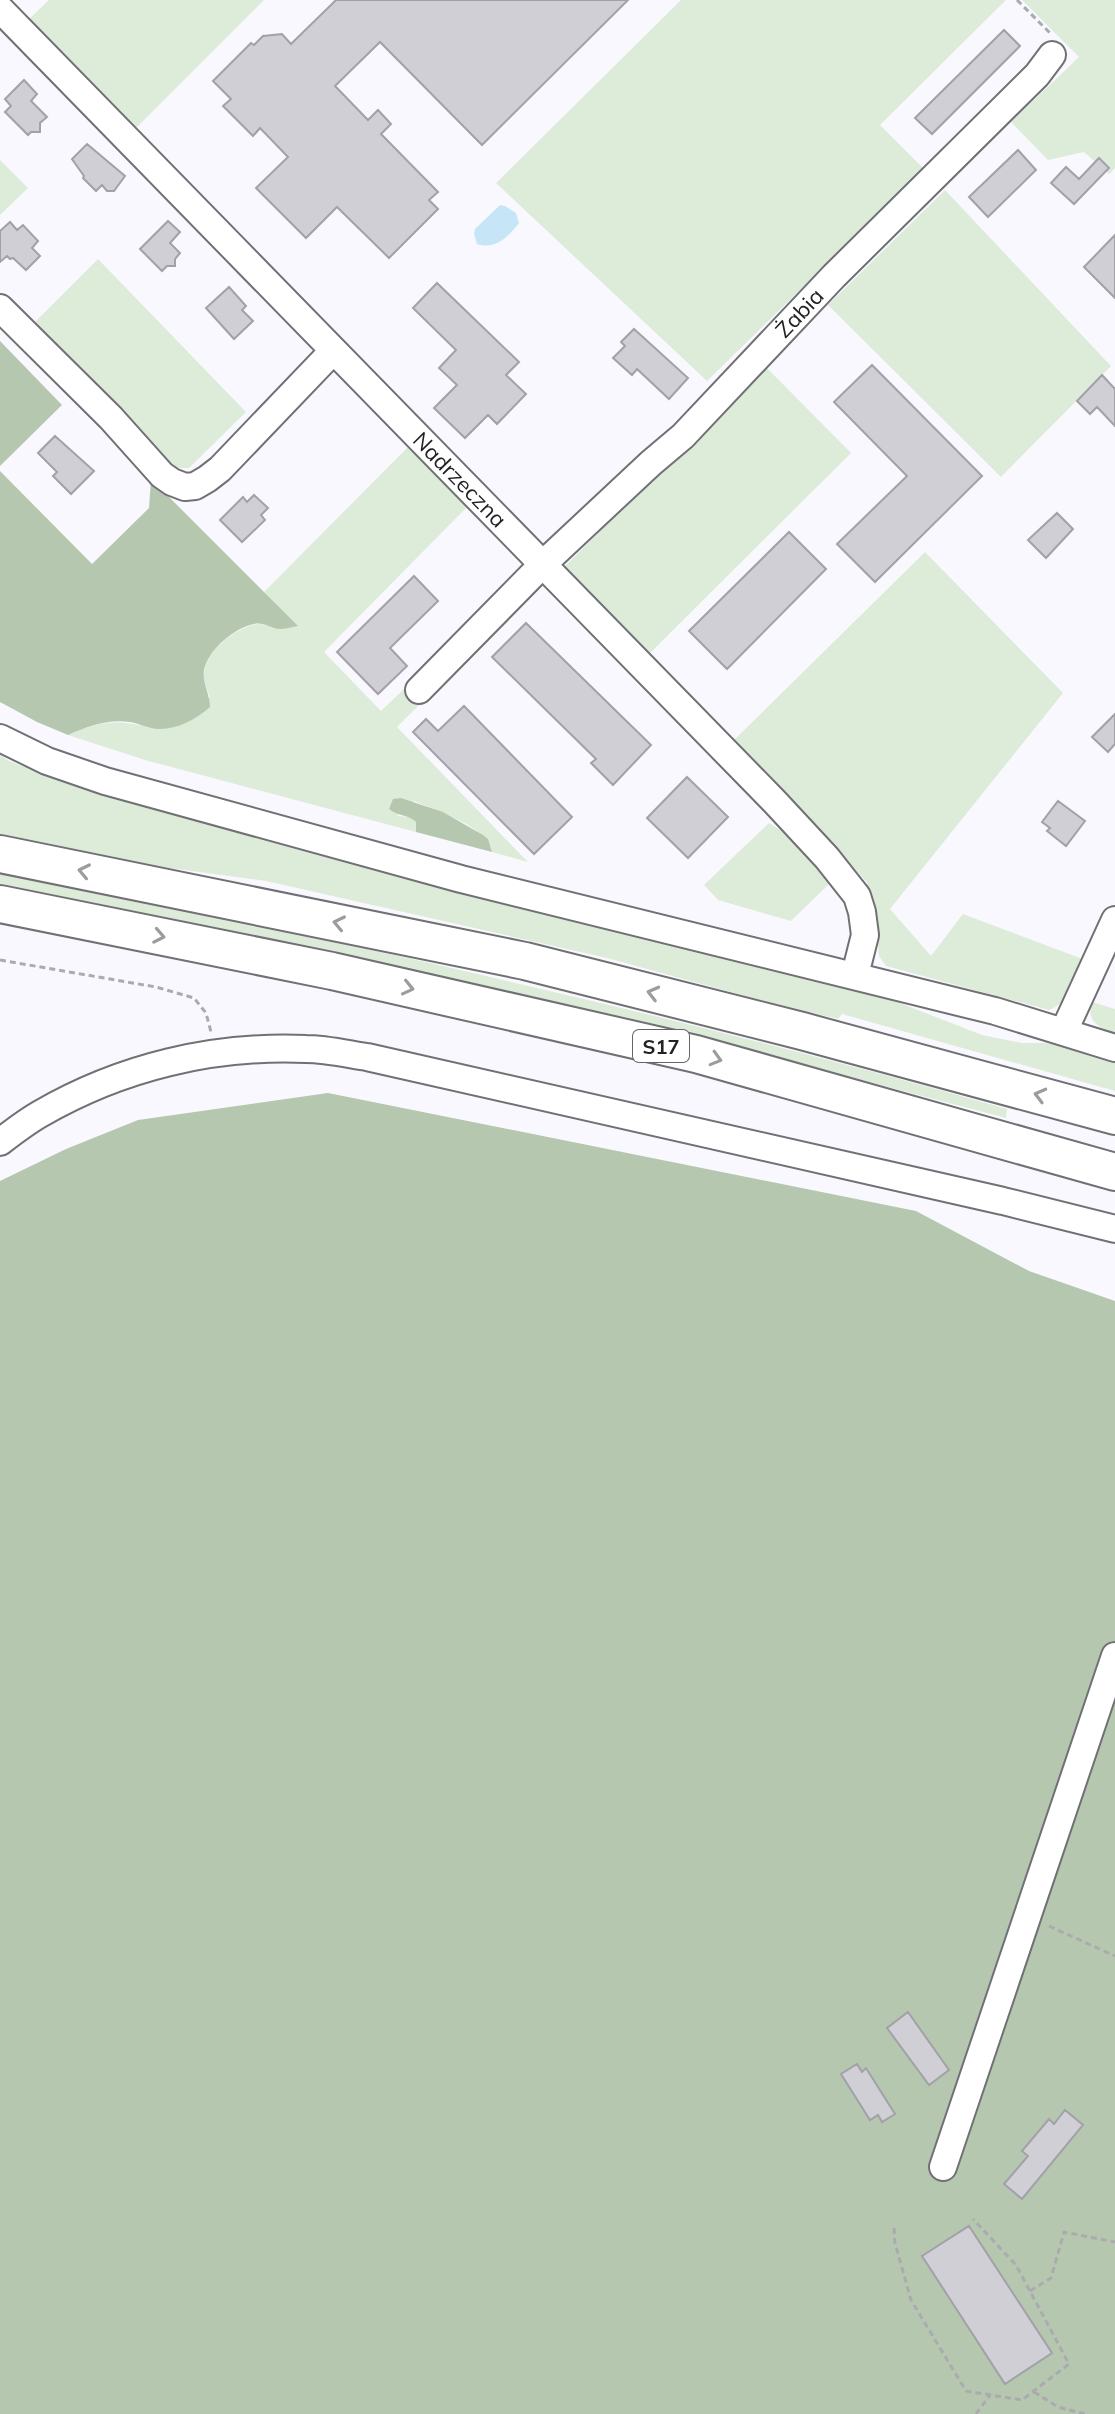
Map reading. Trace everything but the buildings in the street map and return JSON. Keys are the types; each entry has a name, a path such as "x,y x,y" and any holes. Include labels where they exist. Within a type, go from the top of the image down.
{"highway":[{"name":"S17","path":"10,853 525,961 802,1031 1115,1116"},
{"name":"S17","path":"0,904 332,971 696,1054 1115,1172"}],"street":[{"name":"Nadrzeczna","path":"0,9 784,811 854,889 865,926 855,975"},
{"name":"Żabia","path":"419,690 543,564 683,436 740,378 793,317 1037,75 1052,55"},
{"path":"0,308 111,418 162,475 185,487 195,486 220,469 333,351"},
{"path":"0,738 47,761 135,789 461,879 855,975 1064,1031 1115,1048"},
{"path":"1064,1031 1115,920"},
{"path":"0,1142 41,1114 107,1081 167,1061 240,1050 307,1049 367,1057 1115,1229"},
{"path":"943,2167 1115,1656"}],"path":[{"path":"1017,0 1050,32 1054,41 1052,55"},
{"path":"0,960 156,987 194,998 206,1013 217,1053"},
{"path":"1028,1917 1115,1956"},
{"path":"894,2228 895,2243 911,2300 966,2391 1022,2400 1069,2364 1016,2265 973,2219"},
{"path":"1030,2291 1051,2278 1064,2232 1115,2242"},
{"path":"1033,2392 1058,2407 1085,2414"},
{"path":"976,2414 990,2395"}],"green space":[{"path":"49,0 264,0 133,131 27,21"},
{"path":"681,0 1006,0 880,125 924,169 707,381 496,183"},
{"path":"1022,0 1115,0 1115,168 1109,174 1084,152 1048,160 1011,122 1079,57"},
{"path":"0,160 28,188 0,215"},
{"path":"945,190 1111,366 1001,477 828,305"},
{"path":"98,259 246,412 189,468 174,468 32,325"},
{"path":"0,341 62,405 0,466"},
{"path":"766,367 851,453 648,655 563,568"},
{"path":"408,447 468,506 324,652 381,711 408,685 423,701 397,727 528,862 492,852 489,843 472,827 414,801 397,816 410,817 416,822 416,832 145,760 68,735 114,723 160,729 210,697 204,679 206,665 215,649 229,637 256,624 280,628 297,626 264,592"},
{"path":"0,471 92,564 149,508 151,479 298,626 279,629 254,624 238,630 223,641 206,662 204,670 210,707 180,725 159,729 121,721 68,735 37,722 0,702"},
{"path":"925,552 1063,693 890,909 931,956 963,914 1088,961 1073,976 1060,1003 1049,1010 886,966 879,956 878,946 874,946 867,882 733,741"},
{"path":"0,755 66,782 886,993 887,998 982,1035 1022,1043 1063,1046 1068,1041 1115,1061 1115,1091 842,1014 838,1019 607,958 266,881 38,850 0,837"},
{"path":"401,798 443,812 483,835 488,839 492,852 416,832 416,822 389,809 393,799"},
{"path":"769,823 785,833 830,883 791,921 718,900 704,885"},
{"path":"0,874 252,924 630,1010 819,1057 1007,1109 1006,1118 748,1050 385,963 0,885"},
{"path":"1092,1002 1115,1009 1115,1033 1092,1019"},
{"path":"328,1093 916,1211 1029,1271 1115,1301 1115,2414 0,2414 0,1181 66,1149 138,1120"}],"water":[{"path":"500,205 516,213 519,223 496,244 477,244 475,229"}]}
